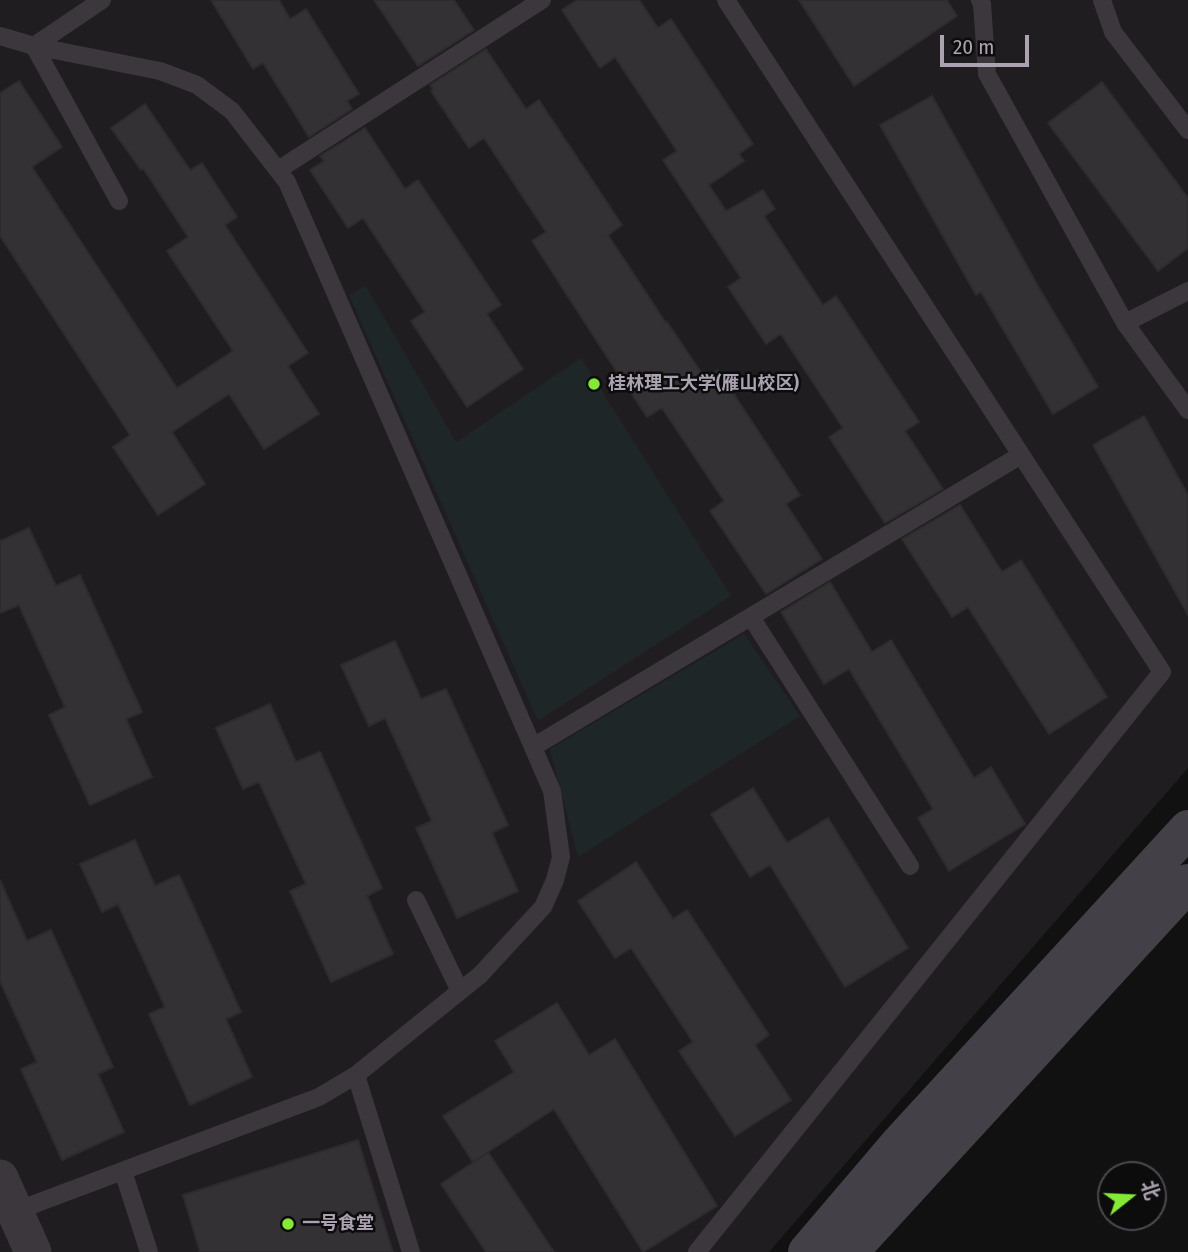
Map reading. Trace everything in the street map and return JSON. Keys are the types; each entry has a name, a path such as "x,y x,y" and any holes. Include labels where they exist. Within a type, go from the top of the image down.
{"main road":[{"path":"807,1252 899,1144 1188,829"},
{"path":"849,1252 1188,883"}],"street":[{"path":"0,1178 33,1252"}],"lane":[{"path":"34,46 102,0"},
{"path":"278,170 542,0"},
{"path":"697,1252 1162,671 726,0"},
{"path":"980,0 987,74 1125,323 1188,411"},
{"path":"1102,0 1113,32 1188,130"},
{"path":"0,36 34,46 160,71 197,85 232,111 288,183 552,791 561,858 543,907 480,975 356,1075 319,1097 16,1211"},
{"path":"34,46 119,201"},
{"path":"1125,323 1188,291"},
{"path":"533,747 1021,455"},
{"path":"751,617 910,866"},
{"path":"416,900 460,990"},
{"path":"356,1075 411,1252"},
{"path":"123,1171 149,1252"}],"shaded area":[{"name":"桂林理工大学(雁山校区)","path":"0,0 1188,0 1188,768 769,1252 0,1252"},
{"path":"366,286 456,442 581,358 731,596 538,721 349,295"},
{"path":"744,634 800,716 578,857 550,749"}],"building":[{"path":"211,0 279,0 290,19 306,9 359,94 347,101 352,109 309,137 263,63 253,69"},
{"path":"374,0 454,0 474,30 418,66"},
{"path":"577,0 639,0 658,28 671,19 753,144 739,154 744,161 709,185 726,211 763,190 775,209 764,216 823,305 836,296 919,422 905,431 943,489 885,523 829,437 843,428 781,334 766,344 728,287 741,278 663,160 677,151 615,57 600,68 562,10"},
{"path":"799,0 947,0 957,16 854,86"},
{"path":"486,49 526,109 539,100 622,225 608,235 666,323 705,378 718,370 800,495 786,504 822,559 766,594 710,511 724,501 662,408 647,417 532,241 546,232 484,138 469,148 431,91 433,89 430,85"},
{"path":"19,81 62,147 32,167 177,388 233,351 167,251 188,237 143,168 141,170 111,128 145,104 190,170 202,163 237,217 225,225 308,353 288,366 319,414 264,449 229,394 172,432 205,484 158,515 113,447 130,435 0,236 0,93"},
{"path":"1102,82 1188,198 1188,248 1158,271 1048,123"},
{"path":"932,96 1098,387 1053,414 981,292 976,295 880,125"},
{"path":"365,128 405,189 418,180 501,305 487,314 523,369 467,407 411,321 425,312 363,218 348,228 310,170 324,161 320,156"},
{"path":"1144,416 1188,495 1188,615 1093,445"},
{"path":"960,505 1002,572 1021,560 1107,697 1049,734 968,607 952,617 902,539"},
{"path":"29,528 56,586 80,575 142,712 126,719 152,777 90,805 49,715 65,707 19,605 0,613 0,541"},
{"path":"830,582 872,652 891,640 974,778 991,767 1025,824 949,871 918,818 933,809 849,669 824,684 781,612"},
{"path":"395,641 421,699 446,689 508,825 492,833 518,891 457,918 416,828 432,821 385,718 369,726 341,665"},
{"path":"270,704 296,762 320,752 382,888 367,896 393,954 331,982 290,891 306,884 259,782 243,789 216,728"},
{"path":"753,788 787,843 828,818 908,948 845,987 770,865 750,877 711,814"},
{"path":"135,840 155,886 179,875 241,1012 226,1019 252,1077 190,1105 149,1014 165,1007 118,904 102,912 80,864"},
{"path":"636,862 673,919 687,910 769,1035 755,1045 791,1100 735,1136 679,1051 693,1042 631,948 615,958 578,901"},
{"path":"0,880 27,941 51,930 113,1067 98,1074 124,1132 62,1160 21,1069 37,1062 0,981"},
{"path":"557,1003 589,1055 615,1039 717,1206 643,1252 554,1109 488,1152 554,1252 486,1252 441,1184 487,1153 473,1162 443,1116 514,1072 495,1041"},
{"name":"一号食堂","path":"358,1140 393,1252 200,1252 183,1195"}],"place":[{"name":"桂林理工大学(雁山校区)","path":"594,384"},
{"name":"一号食堂","path":"288,1224"}]}
